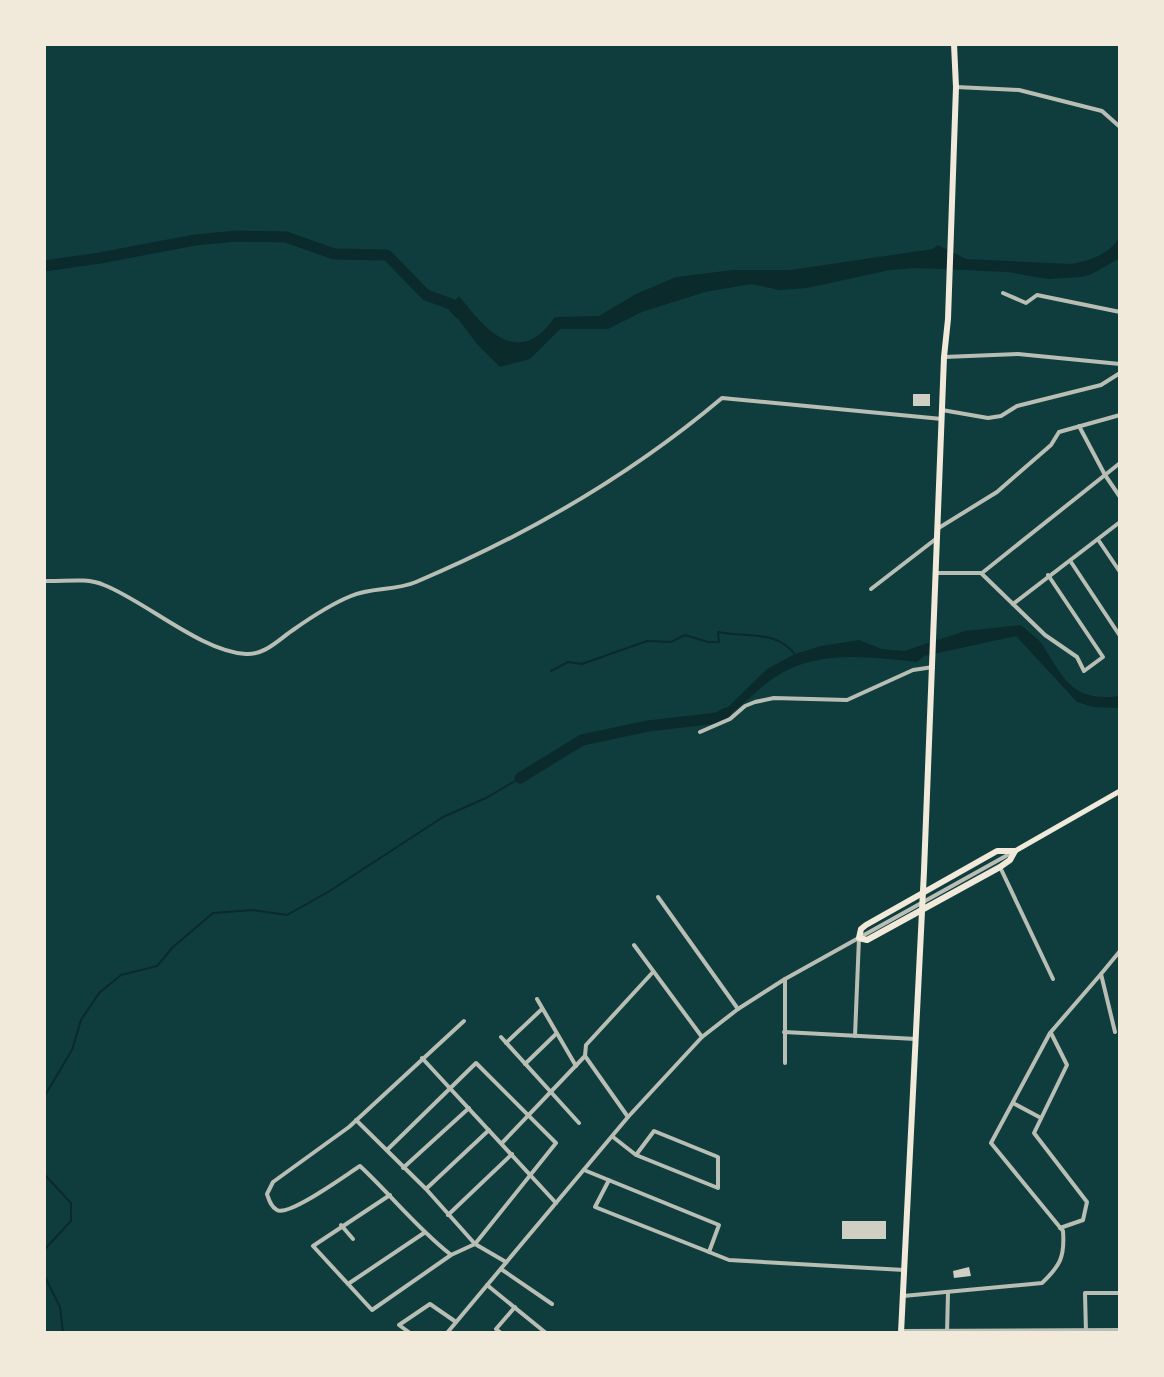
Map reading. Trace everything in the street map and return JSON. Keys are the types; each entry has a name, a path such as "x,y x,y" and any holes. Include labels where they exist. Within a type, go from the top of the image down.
{"main road":[{"path":"901,1332 949,280 956,87 954,44"},
{"path":"1015,851 1013,858 921,911 867,940 861,937 862,927 997,851 1015,851 1120,791"}],"street":[{"path":"956,87 1033,93 1102,111 1120,127"},
{"path":"1003,293 1026,303 1037,295 1120,312"},
{"path":"944,357 1018,354 1120,364"},
{"path":"942,410 988,418 1031,401 1101,385 1120,373"},
{"path":"44,581 83,580 106,585 188,633 223,649 253,654 271,647 294,629 351,596 412,584 584,497 698,419 722,398 942,419"},
{"path":"937,529 997,492 1051,445 1059,432 1120,415"},
{"path":"1079,426 1120,497"},
{"path":"935,573 982,573 1120,463"},
{"path":"1013,604 1120,522"},
{"path":"871,589 937,538"},
{"path":"1098,540 1120,572"},
{"path":"1071,562 1120,636"},
{"path":"982,573 1045,635 1077,657 1084,671 1103,657 1048,575"},
{"path":"700,732 730,719 755,702 774,698 847,700 913,670 933,667"},
{"path":"457,1333 449,1331 628,1117 702,1037 785,979 998,864 1053,979"},
{"path":"658,897 738,1009"},
{"path":"903,1296 1042,1283 1057,1268 1064,1248 1063,1231 991,1143 1051,1032 1120,951 1120,925"},
{"path":"855,1036 861,937"},
{"path":"634,945 702,1037"},
{"path":"502,1143 585,1056 586,1045 653,972"},
{"path":"1101,974 1115,1032"},
{"path":"785,979 785,1063"},
{"path":"537,999 576,1066"},
{"path":"506,1043 542,1009"},
{"path":"451,1255 424,1233 360,1166 284,1212 271,1204 267,1194 273,1182 356,1120 464,1021"},
{"path":"784,1032 916,1039"},
{"path":"1051,1032 1067,1065 1034,1133 1087,1202 1083,1220 1060,1228"},
{"path":"525,1064 556,1034"},
{"path":"501,1037 579,1123"},
{"path":"585,1056 628,1117"},
{"path":"422,1058 557,1204"},
{"path":"387,1150 476,1063 556,1143 475,1244 451,1255 372,1310 313,1246 390,1195"},
{"path":"1013,1103 1041,1118"},
{"path":"403,1168 469,1108"},
{"path":"356,1120 426,1189 475,1244 506,1262"},
{"path":"426,1189 489,1130"},
{"path":"613,1137 636,1155 718,1188 718,1157 680,1141 654,1131 636,1155"},
{"path":"448,1215 512,1154"},
{"path":"584,1170 719,1225 709,1252"},
{"path":"609,1180 595,1207 729,1260 904,1270"},
{"path":"341,1225 353,1239"},
{"path":"348,1284 424,1233"},
{"path":"501,1269 552,1304"},
{"path":"487,1285 546,1333"},
{"path":"947,1332 948,1293"},
{"path":"1086,1332 1085,1293 1120,1293"},
{"path":"410,1333 399,1325 430,1304 456,1322"},
{"path":"501,1333 496,1329 515,1307"},
{"path":"901,1332 1120,1330"}],"water":[{"path":"1120,237 1120,258 1090,275 1080,277 1048,279 1008,272 917,268 890,270 807,288 779,290 751,284 705,292 642,312 608,329 560,329 530,359 500,367 477,344 449,307 459,296 483,324 503,339 525,342 540,334 555,317 599,316 636,294 676,277 733,270 790,270 933,249 938,245 966,259 1071,264 1098,256"},
{"path":"1021,625 1042,644 1073,687 1092,696 1120,696 1120,708 1093,707 1077,702 1016,636 924,656 917,662 844,657 809,662 775,677 732,713 715,723 714,714 726,709 767,669 795,654 859,640 882,649 904,651 965,631"}],"building":[{"path":"913,394 930,394 930,406 913,406"},
{"path":"842,1221 886,1221 886,1239 842,1239"},
{"path":"969,1267 971,1276 954,1278 953,1271"}],"waterway":[{"path":"44,266 195,240 237,236 286,237 334,254 387,255 426,295 451,304 459,313"},
{"path":"551,671 568,662 582,664 647,641 671,642 685,635 719,642 718,632 771,638 788,647 796,656"},
{"path":"520,778 582,740 648,726 717,718 726,713"},
{"path":"44,1097 72,1050 81,1020 99,993 121,975 157,966 173,947 213,913 253,910 287,915 443,817 486,798 520,778"},
{"path":"44,1174 71,1203 71,1221 44,1250"},
{"path":"44,1275 60,1307 63,1333"}]}
